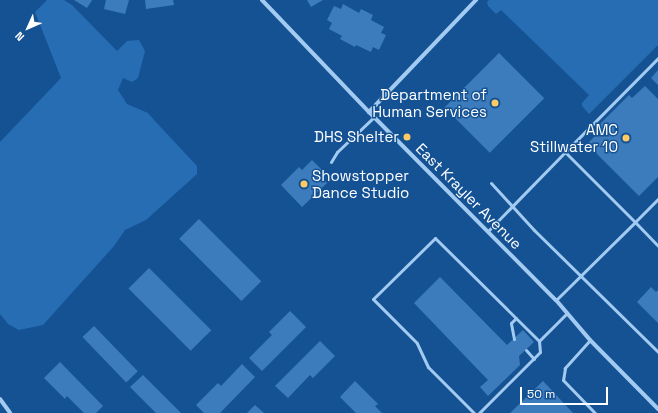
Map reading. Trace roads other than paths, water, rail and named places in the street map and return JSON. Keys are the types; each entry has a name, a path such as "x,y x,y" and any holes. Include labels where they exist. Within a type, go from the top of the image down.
{"street":[{"name":"East Krayler Avenue","path":"262,0 369,112 556,300 590,340 658,409"},
{"path":"369,112 476,0"},
{"path":"0,399 10,413"}],"lane":[{"path":"488,231 658,58"},
{"path":"331,162 337,152 374,117"},
{"path":"565,152 658,246"},
{"path":"491,183 534,230 658,352"},
{"path":"556,300 658,199"},
{"path":"474,413 428,367 417,343 373,299 435,238 539,341 540,352 479,413"},
{"path":"539,341 567,313"},
{"path":"514,339 511,323 516,318"},
{"path":"590,340 565,368 563,380 595,413"},
{"path":"526,350 534,359"}],"place":[{"name":"Department of Human Services","path":"495,103"},
{"name":"DHS Shelter","path":"407,137"},
{"name":"AMC Stillwater 10","path":"626,138"},
{"name":"Showstopper Dance Studio","path":"304,184"}]}
